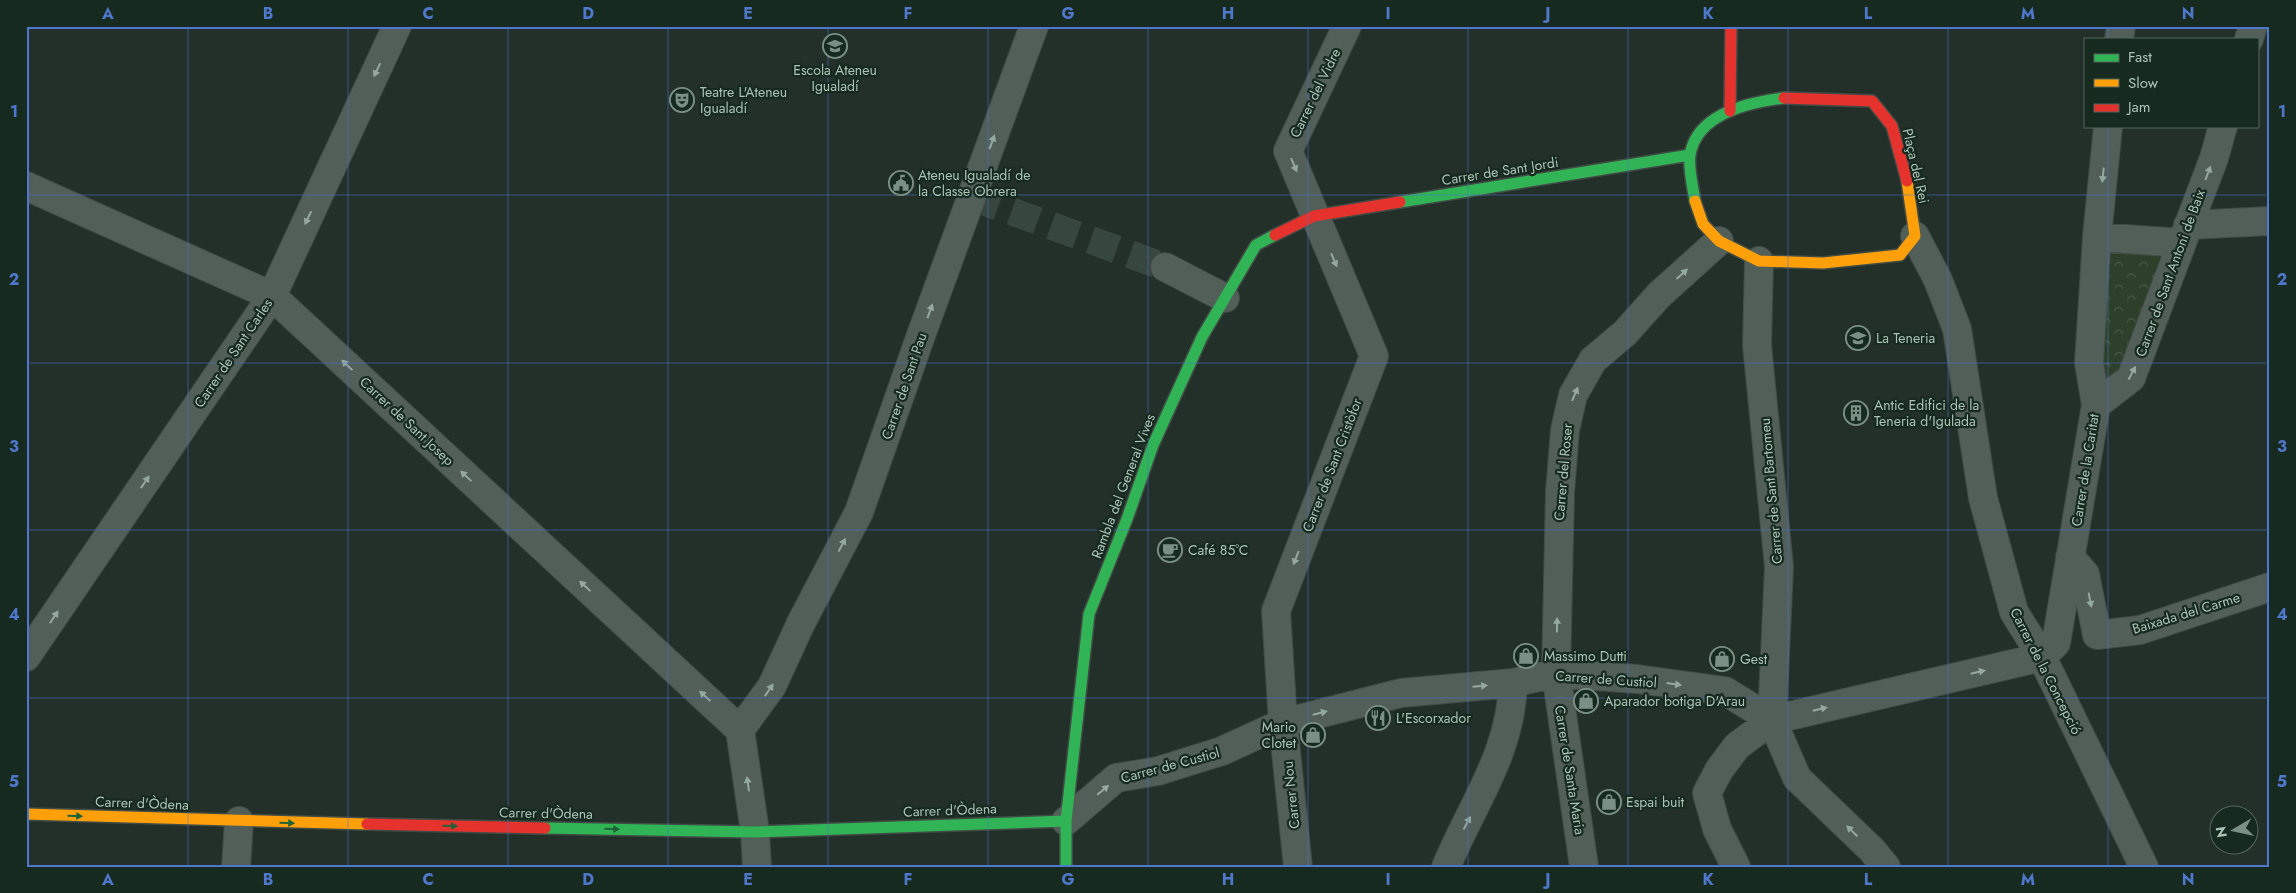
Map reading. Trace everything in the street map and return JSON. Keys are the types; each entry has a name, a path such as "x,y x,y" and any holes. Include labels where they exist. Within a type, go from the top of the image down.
{"street":[{"name":"Carrer de Sant Carles","path":"26,657 272,296 397,26"},
{"name":"Carrer de Sant Pau","path":"740,730 772,686 859,512 920,338 1034,26"},
{"name":"Carrer del Vidre","path":"1314,216 1288,151 1347,26"},
{"path":"1730,111 1731,26"},
{"path":"2249,38 2253,26"},
{"name":"Plaça del Rei","path":"1690,155 1696,139 1708,124 1730,111 1754,102 1784,98 1872,101 1892,126 1908,183 1915,236"},
{"name":"Carrer de la Caritat","path":"2042,657 2056,643 2096,405 2089,363 2097,237 2108,128"},
{"name":"Carrer de Sant Antoni de Baix","path":"2096,405 2131,378 2222,128"},
{"path":"1690,155 1695,202 1703,224 1719,241 1758,261 1823,263 1900,255 1915,236"},
{"name":"Carrer de Sant Jordi","path":"1314,216 1690,155"},
{"name":"Carrer de Sant Josep","path":"26,186 272,296 740,730"},
{"name":"Rambla del General Vives","path":"1066,867 1066,821 1089,614 1127,519 1153,445 1202,337 1256,245 1314,216"},
{"name":"Carrer de Sant Cristòfor","path":"1284,723 1276,611 1374,356 1314,216"},
{"path":"2097,237 2185,234 2270,221"},
{"name":"Carrer de la Concepció","path":"1915,236 1938,280 1956,328 1983,498 2014,612 2042,657 2144,867"},
{"name":"Carrer del Roser","path":"1556,673 1560,492 1565,430 1573,396 1593,360 1625,333 1659,295 1719,241"},
{"name":"Carrer de Sant Bartomeu","path":"1758,261 1757,345 1779,566 1772,720"},
{"path":"1165,266 1225,298"},
{"name":"Baixada del Carme","path":"2070,557 2085,574 2097,635 2140,630 2270,587"},
{"path":"1736,867 1717,829 1707,794 1719,770 1737,746 1772,720 2042,657"},
{"name":"Carrer de Custiol","path":"1066,821 1116,778 1158,771 1222,751 1284,723 1402,692 1512,683 1556,673 1637,679 1725,691 1772,720"},
{"name":"Carrer de Santa Maria","path":"1556,673 1584,867"},
{"path":"1446,867 1493,773 1508,728 1512,683"},
{"path":"1772,720 1797,778 1872,850 1886,867"},
{"name":"Carrer Nou","path":"1284,723 1298,867"},
{"path":"740,730 755,832 757,867"},
{"name":"Carrer d'Òdena","path":"26,814 239,822 755,832 1066,821"},
{"path":"236,867 239,822"}],"green space":[{"path":"2097,237 2181,243 2131,378 2096,405"}],"tunnel":[{"path":"972,197 1165,267"}],"traffic: fast":[{"path":"1695,201 1690,172 1690,155 1695,141 1703,129 1727,112 1756,103 1784,98"},
{"path":"1400,202 1690,155"},
{"path":"1066,867 1066,821 1089,614 1127,519 1153,445 1202,337 1256,245 1275,235"},
{"path":"545,828 755,832 1066,821"}],"traffic: slow":[{"path":"1695,201 1703,224 1719,241 1759,261 1823,263 1900,255 1915,236 1907,181"},
{"path":"26,814 367,824"}],"traffic: jam":[{"path":"1730,111 1731,26"},
{"path":"1784,98 1872,101 1892,126 1907,181"},
{"path":"1275,235 1314,216 1400,202"},
{"path":"367,824 545,828"}],"place":[{"name":"Escola Ateneu Igualadí","path":"835,46"},
{"name":"Teatre L'Ateneu Igualadí","path":"682,100"},
{"name":"Ateneu Igualadí de la Classe Obrera","path":"901,183"},
{"name":"La Teneria","path":"1858,338"},
{"name":"Antic Edifici de la Teneria d'Igulada","path":"1856,413"},
{"name":"Café 85°C","path":"1170,550"},
{"name":"Massimo Dutti","path":"1526,656"},
{"name":"Gest","path":"1722,659"},
{"name":"Aparador botiga D'Arau","path":"1586,701"},
{"name":"L'Escorxador","path":"1378,718"},
{"name":"Mario Clotet","path":"1313,735"},
{"name":"Espai buit","path":"1609,802"}]}
